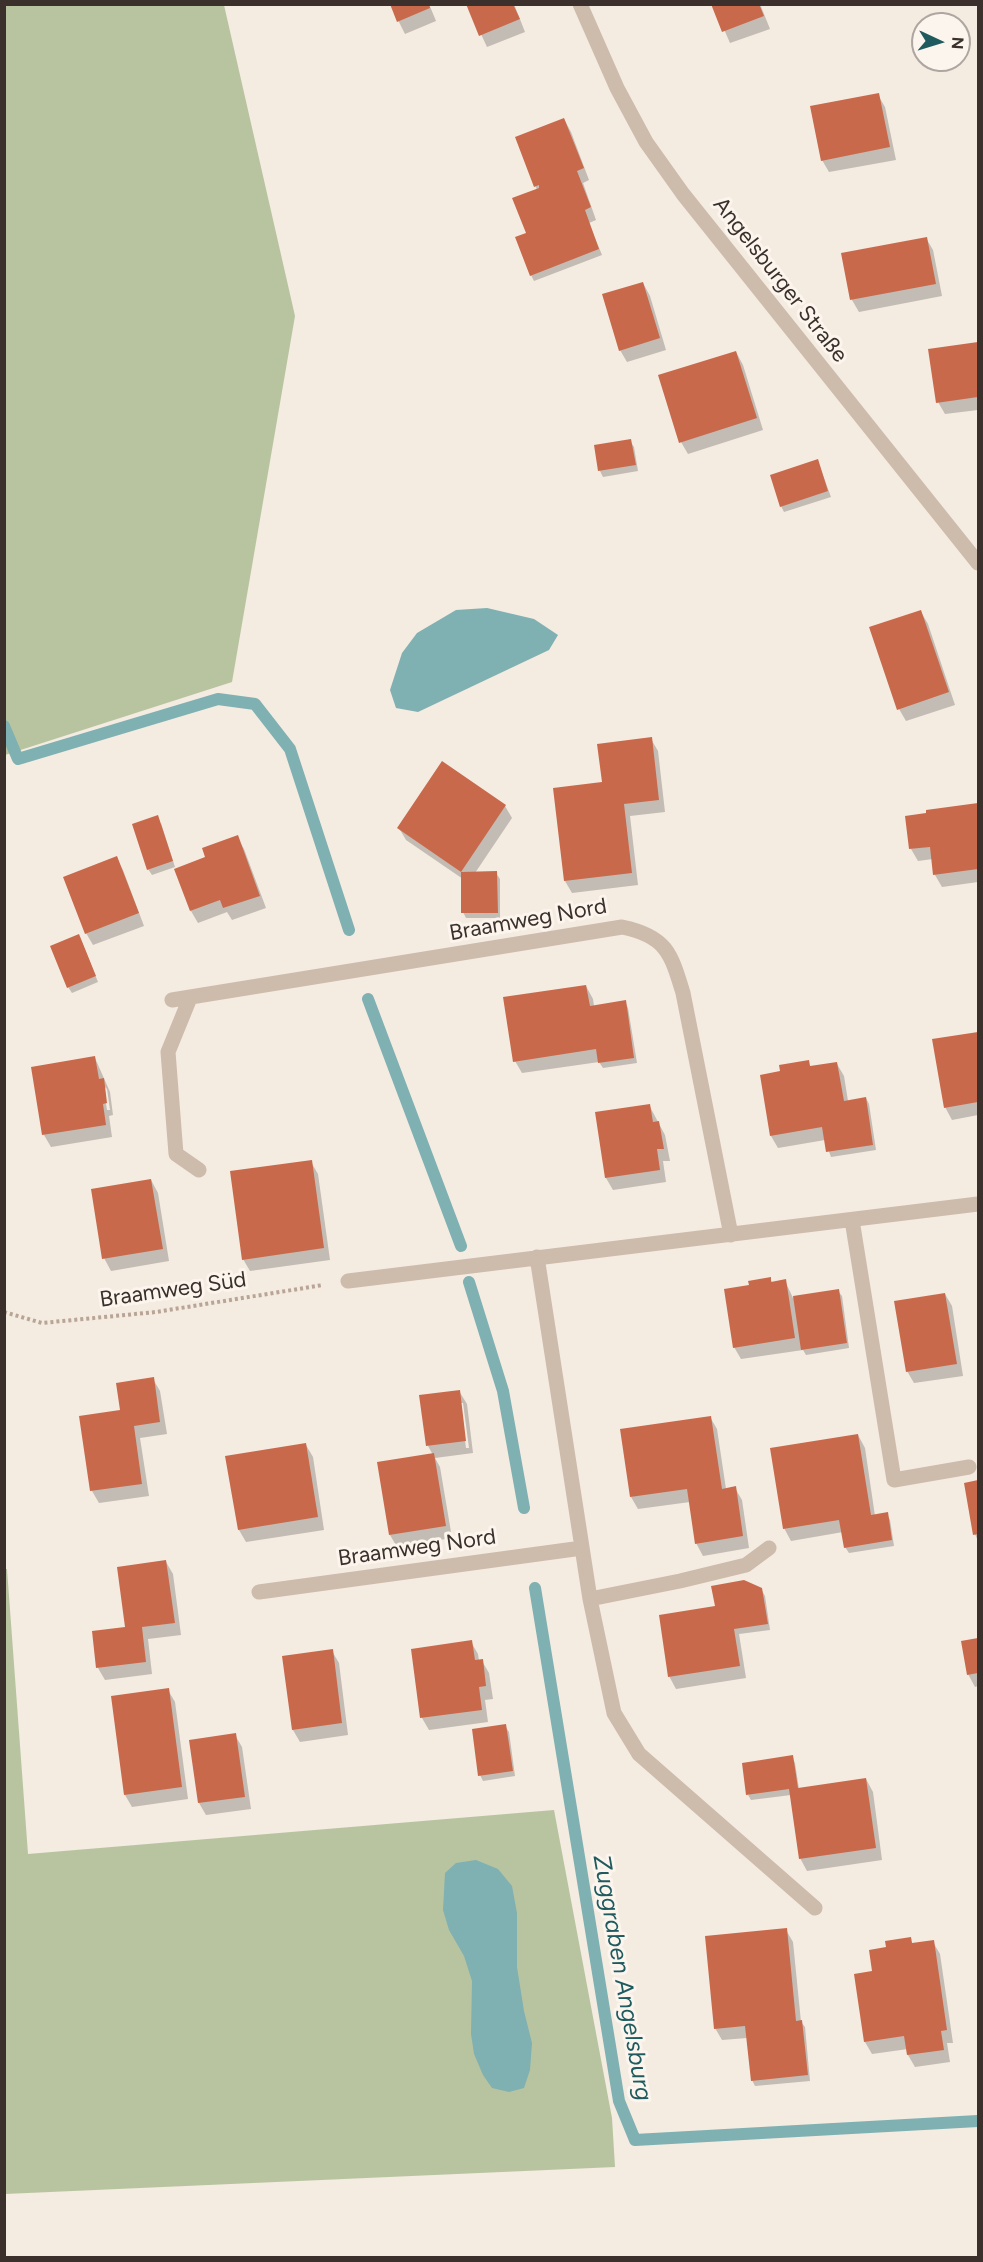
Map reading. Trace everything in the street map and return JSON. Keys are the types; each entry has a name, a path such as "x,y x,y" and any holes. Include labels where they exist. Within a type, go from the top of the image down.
{"street":[{"name":"Angelsburger Straße","path":"580,4 617,88 646,142 677,185 849,404 978,563"},
{"name":"Braamweg Nord","path":"172,1000 622,927 641,931 659,942 673,957 683,993 731,1235"},
{"path":"189,998 168,1052 176,1154 199,1170"},
{"path":"348,1281 978,1204"},
{"path":"852,1220 894,1480 969,1467"},
{"path":"537,1257 590,1599 614,1713 639,1754 815,1908"},
{"name":"Braamweg Nord","path":"259,1593 582,1548"},
{"path":"590,1599 746,1565 769,1548"}],"path":[{"name":"Braamweg Süd","path":"4,1312 42,1323 156,1312 348,1281"}],"green space":[{"path":"5,4 224,5 295,316 232,682 5,755"},
{"path":"4,1569 7,1569 28,1854 554,1810 612,2118 615,2167 5,2194"}],"water":[{"path":"487,608 534,619 558,635 549,650 418,712 396,708 390,690 402,653 417,633 456,610"},
{"path":"476,1860 498,1869 512,1886 517,1913 517,1967 532,2043 530,2070 524,2088 509,2092 492,2088 483,2075 474,2054 471,2034 472,1981 464,1956 449,1930 443,1910 445,1873 456,1863"}],"building":[{"path":"390,4 429,4 430,8 397,22"},
{"path":"466,4 513,4 520,19 479,36"},
{"path":"711,4 759,4 764,16 722,32"},
{"path":"879,93 890,147 821,161 810,106"},
{"path":"564,118 584,168 577,171 591,207 585,210 599,249 530,276 515,237 526,233 512,198 539,188 539,185 534,187 515,137"},
{"path":"927,237 936,284 850,300 841,253"},
{"path":"643,282 660,338 619,351 602,294"},
{"path":"978,342 978,397 936,403 928,349"},
{"path":"736,351 757,418 679,443 658,375"},
{"path":"631,439 636,465 598,471 594,445"},
{"path":"818,459 828,491 780,507 770,475"},
{"path":"921,610 949,692 897,710 869,627"},
{"path":"652,737 659,800 624,804 632,873 564,881 553,788 602,782 597,744"},
{"path":"442,761 506,805 461,872 397,828"},
{"path":"978,803 978,869 933,875 930,847 909,849 905,816 926,813 926,810"},
{"path":"158,815 173,861 147,870 132,824"},
{"path":"238,835 260,896 223,908 220,900 190,911 174,869 205,857 202,848"},
{"path":"117,856 139,913 85,934 63,877"},
{"path":"497,871 498,913 461,913 461,872"},
{"path":"79,934 96,976 67,988 50,946"},
{"path":"586,985 590,1006 626,1000 634,1058 598,1063 596,1049 513,1062 503,997"},
{"path":"978,1032 978,1102 944,1108 932,1039"},
{"path":"95,1056 99,1079 104,1078 107,1103 103,1104 106,1125 42,1135 31,1067"},
{"path":"809,1060 810,1066 837,1062 844,1101 866,1097 873,1145 826,1152 822,1127 770,1136 760,1075 780,1071 779,1065"},
{"path":"650,1104 653,1122 659,1121 664,1149 657,1149 660,1170 605,1178 595,1112"},
{"path":"312,1160 324,1248 242,1260 230,1171"},
{"path":"151,1179 163,1249 102,1259 91,1189"},
{"path":"771,1277 771,1282 786,1279 795,1338 733,1348 724,1289 749,1285 748,1281"},
{"path":"839,1289 847,1343 801,1350 793,1296"},
{"path":"945,1293 957,1364 906,1372 894,1301"},
{"path":"154,1377 160,1422 134,1426 142,1484 90,1491 79,1416 120,1410 116,1383"},
{"path":"460,1390 466,1441 426,1446 419,1395"},
{"path":"711,1416 722,1489 736,1486 743,1536 695,1544 687,1489 630,1497 620,1429"},
{"path":"858,1434 871,1515 888,1512 892,1540 844,1548 839,1520 783,1529 770,1448"},
{"path":"306,1443 318,1517 238,1530 225,1456"},
{"path":"434,1453 446,1526 389,1535 377,1462"},
{"path":"978,1480 978,1534 973,1535 964,1483"},
{"path":"166,1560 175,1623 142,1627 146,1662 96,1668 92,1631 125,1627 117,1567"},
{"path":"744,1580 762,1588 768,1624 734,1629 740,1666 668,1677 659,1615 715,1606 711,1586"},
{"path":"978,1638 978,1673 967,1675 961,1641"},
{"path":"472,1640 475,1660 483,1659 486,1686 479,1687 482,1710 420,1718 411,1649"},
{"path":"333,1649 342,1723 292,1730 282,1656"},
{"path":"169,1688 182,1787 124,1795 111,1696"},
{"path":"506,1724 513,1771 478,1776 472,1729"},
{"path":"236,1733 245,1797 198,1803 189,1740"},
{"path":"793,1755 798,1788 866,1778 876,1848 799,1859 789,1789 746,1795 742,1763"},
{"path":"787,1928 796,2021 802,2020 808,2075 751,2081 745,2026 714,2029 705,1936"},
{"path":"911,1937 912,1943 934,1940 947,2030 941,2031 944,2050 907,2055 904,2036 864,2042 854,1974 872,1971 869,1950 886,1947 885,1941"}],"waterway":[{"name":"Zuggraben Angelsburg","path":"4,726 18,759 218,699 255,704 290,749 349,930"},
{"name":"Zuggraben Angelsburg","path":"368,999 461,1246"},
{"name":"Zuggraben Angelsburg","path":"469,1282 503,1391 524,1508"},
{"name":"Zuggraben Angelsburg","path":"535,1588 619,2101 635,2140 978,2121"}]}
